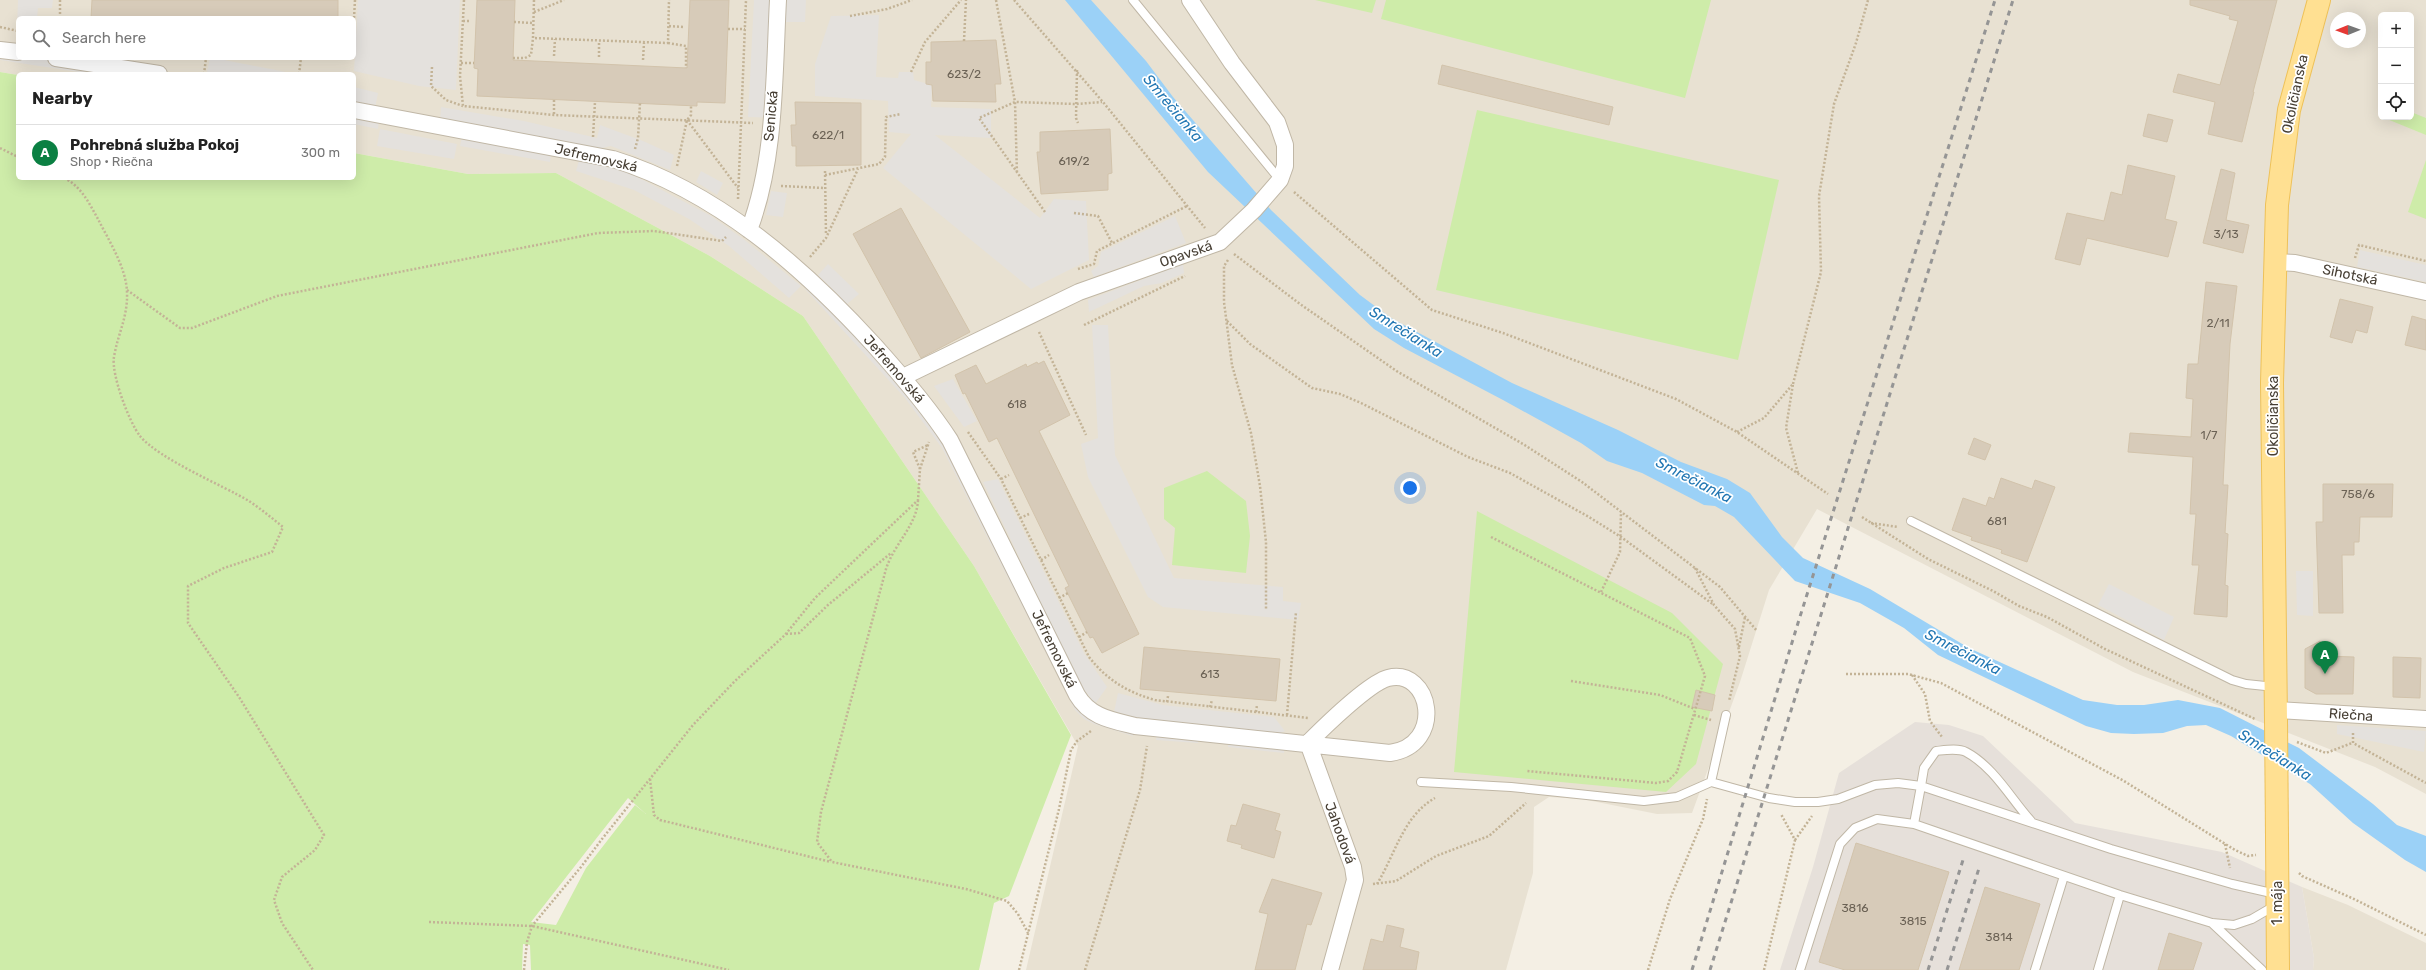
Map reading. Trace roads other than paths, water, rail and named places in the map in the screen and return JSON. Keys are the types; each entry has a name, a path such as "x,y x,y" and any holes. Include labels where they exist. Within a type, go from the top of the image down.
{"main road":[{"name":"Okoličianska","path":"2269,843 2269,717 2276,687 2272,383 2274,262 2277,205 2289,110 2319,0"},
{"name":"1. mája","path":"2269,843 2277,899 2278,970"}],"street":[{"name":"Senická","path":"743,226 757,210 771,123 778,0"},
{"name":"Opavská","path":"903,377 1080,292 1223,239 1254,210 1280,180 1285,166 1285,145 1277,122 1232,63 1190,0"},
{"path":"0,50 16,52"},
{"path":"69,60 146,72"},
{"name":"Jefremovská","path":"356,110 589,155 630,165 673,183 743,226 799,270 848,316 903,377 950,440 1077,695 1089,711 1099,716 1135,726 1308,743 1390,753 1401,752 1419,740 1425,730 1426,702 1415,684 1396,677 1387,678 1330,720 1308,743"},
{"name":"Sihotská","path":"2274,262 2295,263 2426,292"},
{"name":"Riečna","path":"2269,717 2354,716 2426,719"},
{"name":"Jahodová","path":"1308,743 1353,867 1354,886 1330,970"}],"lane":[{"path":"1133,0 1280,180"},
{"path":"1912,521 2232,680 2246,684 2276,687"},
{"path":"1711,782 1726,716"},
{"path":"1914,824 1924,768 1936,751 1951,749 1966,752 1986,767 2031,821"},
{"path":"1421,782 1548,791 1644,801 1677,797 1711,782 1772,798 1795,802 1826,800 1875,785 1898,783 1921,786 2031,821 2111,850 2232,884 2277,899"},
{"path":"1800,970 1840,844 1855,828 1877,818 1914,824 2120,895 2212,923 2234,925 2252,919 2277,899"},
{"path":"2036,970 2064,876"},
{"path":"2098,970 2120,895"},
{"path":"2212,923 2262,970"}],"water":[{"name":"Smrečianka","path":"1065,0 1091,0 1146,61 1173,97 1271,210 1360,295 1391,318 1512,383 1618,430 1681,462 1727,479 1750,493 1782,537 1803,558 1870,589 1969,648 2083,700 2117,705 2144,705 2178,700 2220,708 2299,748 2373,804 2397,825 2426,836 2426,872 2405,860 2353,823 2310,784 2231,736 2206,725 2187,726 2163,733 2134,734 2111,733 2086,726 1938,655 1904,628 1860,603 1795,581 1734,517 1715,506 1704,505 1642,473 1607,461 1581,443 1404,348 1374,329 1208,172"}],"railway":[{"path":"1692,970 1798,623 1995,0"},
{"path":"1710,970 2013,0"},
{"path":"1928,970 1963,860"},
{"path":"1947,970 1980,865"}],"place":[{"name":"Pohrebná služba Pokoj","path":"2325,674"}]}
